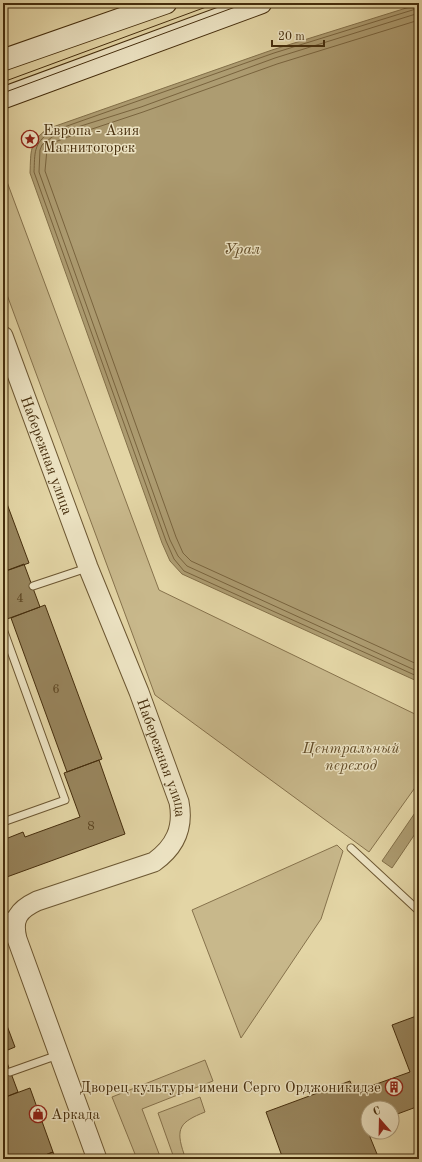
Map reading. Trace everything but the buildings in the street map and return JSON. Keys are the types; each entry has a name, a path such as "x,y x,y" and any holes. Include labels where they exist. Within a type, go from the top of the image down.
{"main road":[{"path":"3,60 166,3"},
{"path":"3,98 260,3"}],"street":[{"name":"Набережная улица","path":"3,336 88,567 139,692 179,802 181,825 175,841 164,855 154,862 26,906 19,914 9,918 15,929 17,940 97,1159"}],"lane":[{"path":"33,586 88,567"},
{"path":"3,629 65,800 3,822"},
{"path":"351,848 419,911"},
{"path":"10,1072 58,1054"}],"green space":[{"name":"Центральный переход","path":"3,171 159,590 419,716 419,782 369,852 155,695 3,284"},
{"path":"337,845 343,851 321,919 241,1038 192,910"},
{"path":"205,1060 213,1081 142,1109 161,1159 137,1159 112,1097"},
{"path":"200,1097 205,1112 190,1119 182,1127 180,1138 184,1154 174,1158 158,1113"}],"water":[{"name":"Урал","path":"419,4 419,682 182,574 170,561 162,543 30,173 32,148 37,139 47,129 272,50"},
{"path":"419,807 419,828 392,868 382,861"}],"tram line":[{"path":"3,82 217,3"},
{"path":"3,93 246,3"}],"place":[{"name":"Европа - Азия Магнитогорск","path":"30,139"},
{"name":"Дворец культуры имени Серго Орджоникидзе","path":"394,1087"},
{"name":"Аркада","path":"38,1114"}]}
